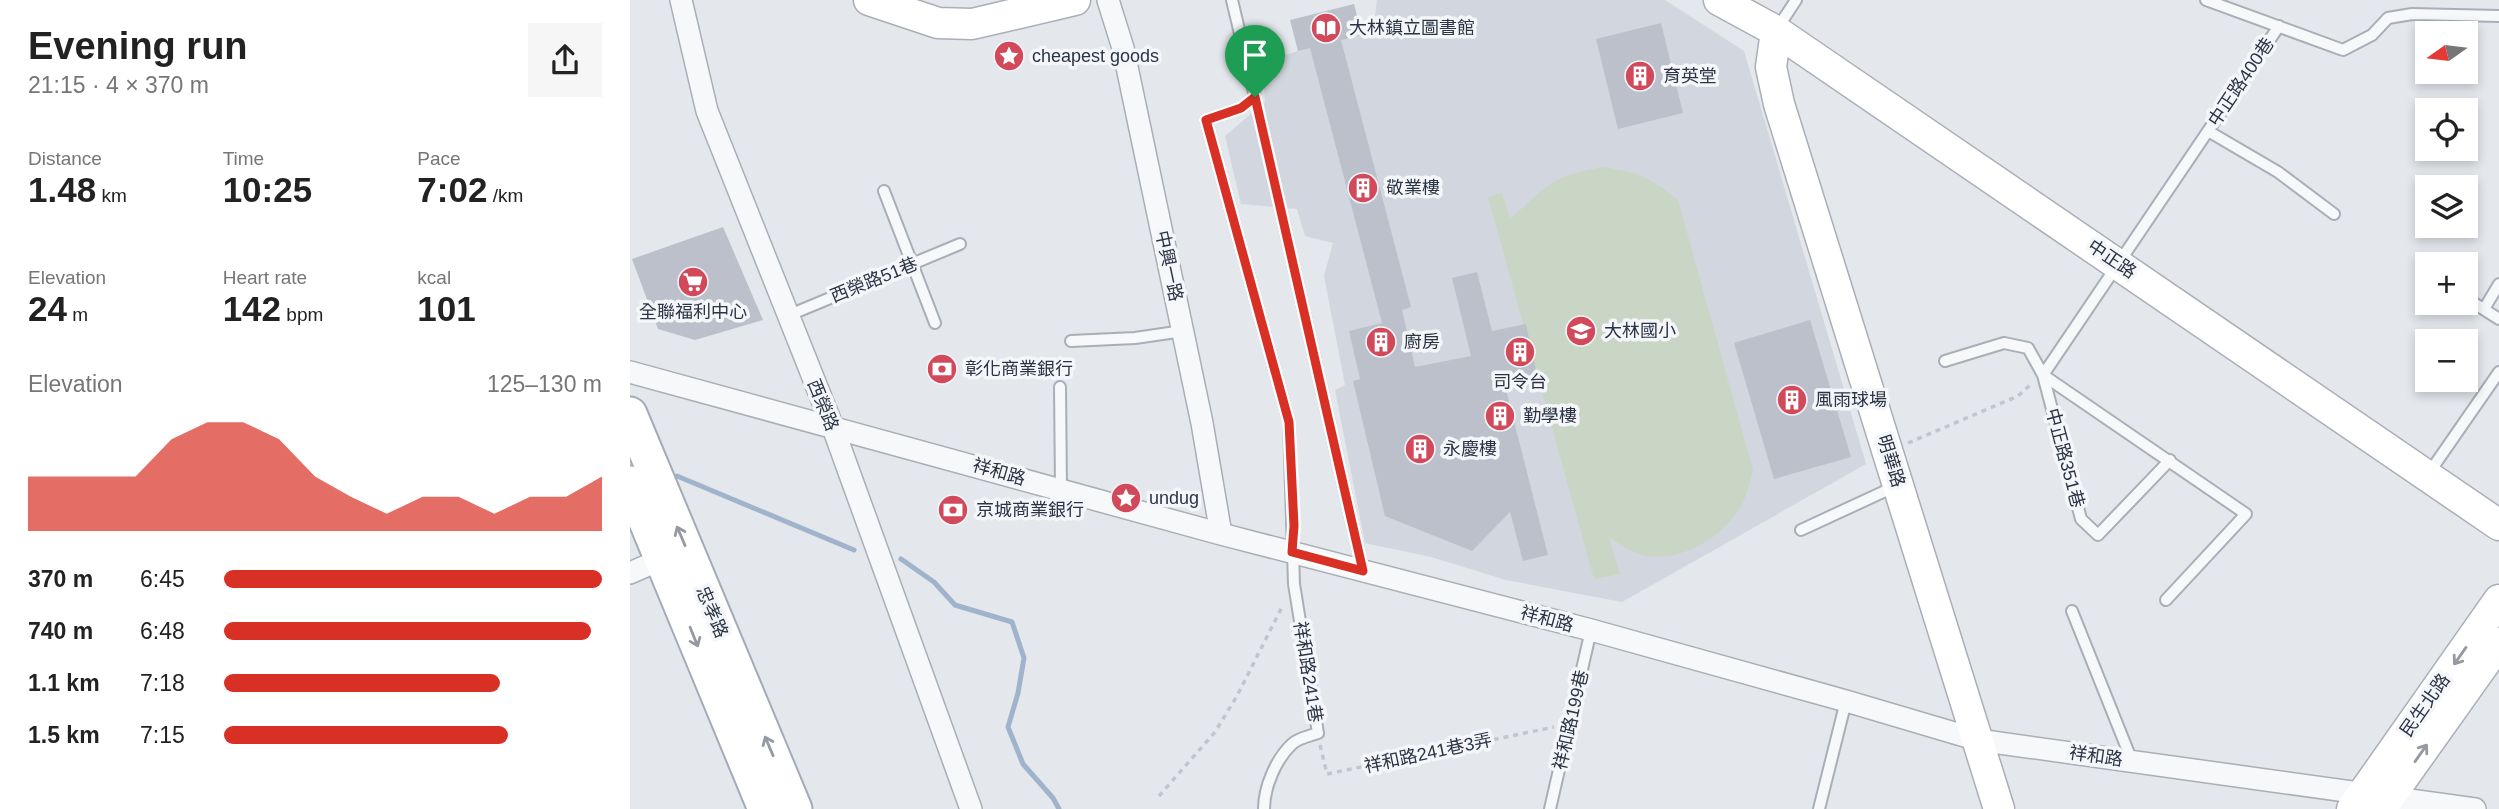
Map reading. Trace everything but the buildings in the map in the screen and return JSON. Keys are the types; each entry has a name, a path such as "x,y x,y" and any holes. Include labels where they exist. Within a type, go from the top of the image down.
{"main road":[{"name":"忠孝路","path":"630,414 795,809"},
{"name":"忠孝路","path":"630,483 765,809"}],"street":[{"name":"西榮路","path":"681,0 707,111 832,425 971,809"},
{"path":"869,0 938,23 972,23 1074,0"},
{"name":"中興一路","path":"1108,0 1123,48 1183,331 1221,534"},
{"name":"中正路","path":"1719,0 1776,31 2499,525"},
{"name":"明華路","path":"1776,31 1771,67 1779,104 1999,809"},
{"name":"祥和路","path":"630,372 832,425 1221,534 1591,631 1978,740 2132,761 2372,802 2475,809"},
{"path":"630,573 662,559"},
{"name":"民生北路","path":"2372,802 2499,600"},
{"name":"民生北路","path":"2372,802 2499,643"}],"lane":[{"path":"1232,0 1363,571"},
{"path":"1776,31 1797,0"},
{"path":"2206,0 2278,26"},
{"name":"中正路400巷","path":"2119,264 2278,26 2343,50 2372,35 2388,18 2412,14 2499,16"},
{"name":"祥和路241巷","path":"1255,97 1241,108 1206,120 1289,422 1294,584 1318,733 1293,743 1271,775 1264,809"},
{"path":"2208,131 2278,172 2334,214"},
{"path":"884,191 935,323"},
{"name":"西榮路51巷","path":"787,316 960,244"},
{"path":"2119,264 2043,375 2246,514 2166,600"},
{"path":"2484,309 2499,284"},
{"path":"2478,305 2499,319"},
{"path":"1071,341 1135,338 1183,331"},
{"name":"中正路351巷","path":"1945,361 2004,343 2028,348 2043,375 2081,519 2098,535 2169,460"},
{"path":"2427,476 2499,372"},
{"path":"1060,387 1061,489"},
{"path":"1801,530 1898,485"},
{"path":"2072,611 2132,761"},
{"name":"祥和路199巷","path":"1550,809 1591,631"},
{"path":"1819,809 1846,701"}],"path":[{"path":"1888,452 2018,396 2043,375"},
{"path":"1158,796 1215,732 1237,696 1294,584"},
{"name":"祥和路241巷3弄","path":"1318,733 1327,774 1571,723"}],"shaded area":[{"name":"大林國小","path":"1377,0 1665,0 1744,51 1866,464 1622,602 1506,580 1431,557 1365,543 1335,390 1345,385 1324,276 1333,243 1305,236 1297,209 1241,204 1225,136 1265,102 1263,63 1374,24"}],"green space":[{"path":"1603,167 1643,177 1678,200 1753,470 1743,502 1727,525 1716,535 1690,550 1662,556 1637,553 1609,537 1620,574 1594,579 1488,197 1502,193 1510,218 1555,181"}],"waterway":[{"path":"677,476 854,550"},
{"path":"901,559 934,582 955,605 1012,622 1024,658 1008,727 1023,764 1053,798 1059,809"}],"place":[{"name":"大林鎮立圖書館","path":"1326,28"},
{"name":"cheapest goods","path":"1009,56"},
{"name":"育英堂","path":"1640,76"},
{"name":"敬業樓","path":"1363,188"},
{"name":"全聯福利中心","path":"693,282"},
{"name":"大林國小","path":"1581,331"},
{"name":"廚房","path":"1381,342"},
{"name":"司令台","path":"1520,352"},
{"name":"彰化商業銀行","path":"942,369"},
{"name":"風雨球場","path":"1792,400"},
{"name":"勤學樓","path":"1500,416"},
{"name":"永慶樓","path":"1420,449"},
{"name":"undug","path":"1126,498"},
{"name":"京城商業銀行","path":"953,510"}],"route":[{"path":"1255,97 1363,571 1292,552 1294,526 1289,422 1206,120 1241,108 1255,97"}]}
